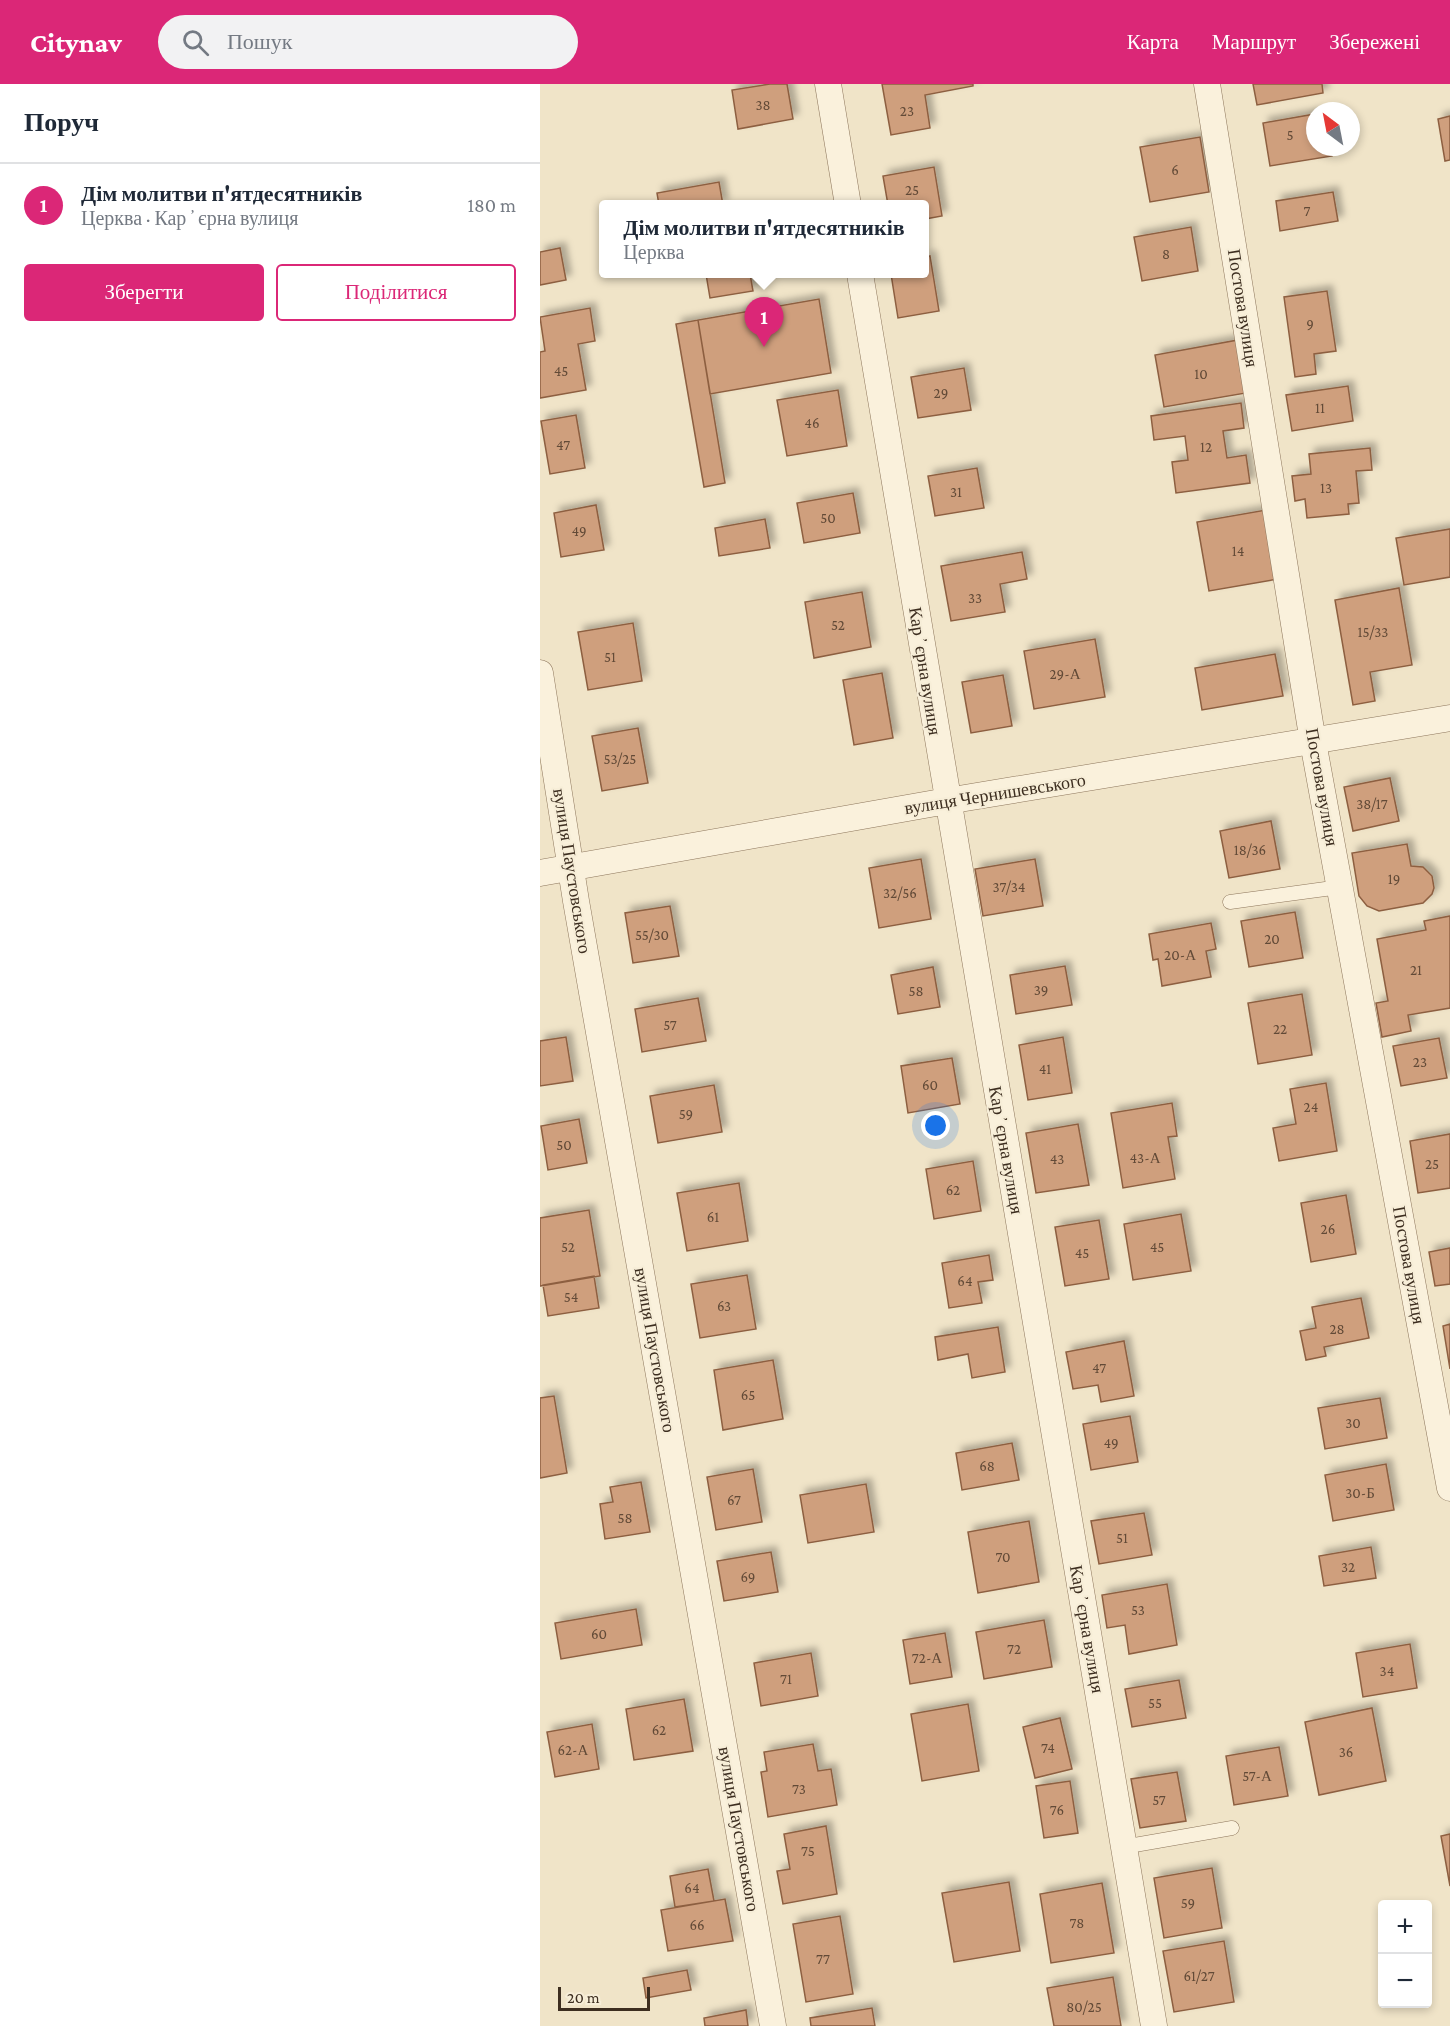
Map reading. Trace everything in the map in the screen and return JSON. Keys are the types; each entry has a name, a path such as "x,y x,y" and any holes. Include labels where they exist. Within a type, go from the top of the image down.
{"street":[{"path":"828,84 847,200"},
{"name":"Постова вулиця","path":"1207,84 1313,742 1450,1488"},
{"name":"Карʼєрна вулиця","path":"861,278 1154,2026"},
{"name":"вулиця Паустовського","path":"540,673 571,867 773,2026"},
{"name":"вулиця Чернишевського","path":"540,873 947,801 1450,718"}],"lane":[{"path":"1230,902 1340,887"},
{"path":"1123,1847 1232,1828"}],"building":[{"path":"770,84 787,84 793,119 738,129 732,90"},
{"path":"882,84 973,84 973,86 925,95 930,128 891,135"},
{"path":"1253,84 1322,84 1323,93 1257,105"},
{"path":"1306,116 1306,156 1332,156 1270,166 1263,123"},
{"path":"1450,116 1450,160 1445,161 1438,119"},
{"path":"1200,137 1209,192 1150,202 1140,147"},
{"path":"934,167 942,216 929,218 929,200 887,200 883,176"},
{"path":"719,182 722,200 658,200 657,193"},
{"path":"1333,192 1338,221 1280,231 1276,201"},
{"path":"1191,227 1198,271 1142,281 1134,237"},
{"path":"560,248 566,280 540,285 540,252"},
{"path":"929,256 939,311 898,318 892,278 929,278"},
{"path":"707,278 751,278 753,291 710,298"},
{"path":"1327,291 1336,351 1314,354 1316,374 1295,377 1284,297"},
{"path":"819,299 831,373 710,394 698,320"},
{"path":"590,308 595,341 578,344 586,390 540,398 540,352 545,351 540,317"},
{"path":"698,320 725,483 704,487 676,324"},
{"path":"1238,340 1246,393 1164,407 1155,355"},
{"path":"964,368 971,410 918,418 911,377"},
{"path":"1348,386 1353,421 1292,431 1286,395"},
{"path":"838,390 847,446 787,456 777,400"},
{"path":"1241,403 1244,428 1223,431 1227,458 1246,455 1250,483 1176,493 1172,462 1188,460 1185,436 1154,440 1151,416"},
{"path":"576,415 585,468 550,474 541,421"},
{"path":"1370,448 1372,470 1356,471 1359,503 1348,504 1349,514 1307,518 1305,499 1295,501 1292,476 1311,474 1309,454"},
{"path":"977,468 984,508 935,516 928,476"},
{"path":"853,493 860,533 804,543 797,503"},
{"path":"596,505 604,550 561,557 554,513"},
{"path":"1266,510 1278,579 1209,591 1197,522"},
{"path":"765,519 770,548 719,556 715,528"},
{"path":"1450,529 1450,577 1404,585 1396,538"},
{"path":"1022,552 1027,579 1000,584 1005,612 951,621 941,566"},
{"path":"1399,588 1412,665 1370,672 1375,701 1353,705 1335,600"},
{"path":"862,592 871,647 814,658 805,602"},
{"path":"633,623 642,681 588,690 578,632"},
{"path":"1095,639 1105,697 1034,709 1024,651"},
{"path":"1275,654 1283,696 1202,710 1195,668"},
{"path":"882,673 893,738 854,745 843,680"},
{"path":"1003,675 1012,726 971,733 962,682"},
{"path":"638,728 648,783 602,791 592,736"},
{"path":"1390,778 1399,821 1353,831 1344,787"},
{"path":"1271,821 1280,869 1229,878 1220,831"},
{"path":"1407,844 1411,866 1423,867 1432,876 1434,888 1432,894 1423,903 1379,911 1367,906 1359,896 1352,853"},
{"path":"921,859 931,919 879,928 869,868"},
{"path":"1035,859 1043,906 983,916 975,869"},
{"path":"670,906 679,956 633,963 625,913"},
{"path":"1295,912 1303,958 1249,967 1241,921"},
{"path":"1450,916 1450,1008 1408,1015 1411,1031 1382,1037 1376,1003 1388,1001 1377,939 1426,930 1424,921"},
{"path":"1211,923 1216,949 1206,951 1211,977 1162,986 1158,959 1153,960 1149,934"},
{"path":"1065,966 1072,1005 1016,1014 1010,975"},
{"path":"933,967 940,1007 898,1014 891,975"},
{"path":"1302,994 1312,1055 1258,1064 1248,1003"},
{"path":"698,998 706,1041 642,1052 635,1009"},
{"path":"566,1037 573,1081 540,1086 540,1041"},
{"path":"1063,1037 1072,1093 1028,1100 1019,1045"},
{"path":"1439,1038 1447,1078 1401,1086 1393,1046"},
{"path":"952,1058 960,1104 908,1113 901,1066"},
{"path":"1326,1083 1337,1151 1279,1161 1273,1128 1296,1124 1290,1089"},
{"path":"714,1085 722,1132 658,1143 650,1096"},
{"path":"1172,1103 1177,1136 1168,1137 1175,1179 1123,1188 1111,1113"},
{"path":"579,1119 587,1163 548,1170 541,1126"},
{"path":"1078,1124 1089,1185 1036,1193 1026,1133"},
{"path":"1450,1134 1450,1188 1418,1193 1410,1141"},
{"path":"973,1161 981,1211 934,1219 926,1169"},
{"path":"739,1183 748,1241 687,1251 677,1193"},
{"path":"1346,1195 1356,1254 1311,1262 1301,1203"},
{"path":"589,1210 600,1276 540,1286 540,1218"},
{"path":"1181,1214 1191,1271 1133,1280 1124,1224"},
{"path":"1099,1220 1109,1279 1065,1286 1055,1227"},
{"path":"1450,1248 1450,1284 1435,1286 1429,1252"},
{"path":"989,1255 993,1280 978,1282 982,1303 949,1308 942,1263"},
{"path":"747,1275 756,1329 700,1338 691,1284"},
{"path":"594,1276 599,1308 548,1316 543,1285"},
{"path":"1361,1298 1369,1338 1324,1347 1326,1356 1306,1360 1300,1331 1316,1328 1312,1307"},
{"path":"1450,1324 1450,1369 1443,1326"},
{"path":"998,1327 1005,1372 972,1378 968,1354 938,1360 935,1337"},
{"path":"1124,1341 1134,1396 1101,1402 1098,1385 1073,1389 1066,1352"},
{"path":"773,1360 783,1419 723,1430 714,1370"},
{"path":"554,1396 567,1473 540,1478 540,1398"},
{"path":"1380,1398 1387,1438 1325,1449 1318,1408"},
{"path":"1130,1416 1138,1462 1091,1470 1083,1424"},
{"path":"1012,1443 1019,1480 962,1490 956,1453"},
{"path":"1386,1464 1394,1510 1333,1521 1325,1475"},
{"path":"753,1469 762,1522 716,1530 707,1477"},
{"path":"641,1482 650,1532 605,1539 600,1504 613,1502 610,1487"},
{"path":"866,1484 874,1532 808,1543 800,1495"},
{"path":"1144,1513 1152,1555 1099,1564 1091,1521"},
{"path":"1029,1521 1039,1582 978,1593 968,1532"},
{"path":"1371,1547 1376,1578 1324,1586 1319,1556"},
{"path":"771,1552 778,1592 724,1601 717,1561"},
{"path":"1167,1584 1177,1645 1129,1654 1125,1625 1107,1628 1102,1595"},
{"path":"636,1609 642,1645 561,1659 555,1623"},
{"path":"1044,1620 1052,1667 984,1679 976,1632"},
{"path":"945,1633 952,1677 910,1684 903,1640"},
{"path":"1410,1644 1417,1688 1363,1697 1356,1653"},
{"path":"811,1653 818,1696 761,1706 754,1663"},
{"path":"1179,1680 1186,1718 1132,1727 1125,1689"},
{"path":"684,1699 693,1751 634,1760 626,1709"},
{"path":"968,1704 979,1771 922,1781 911,1714"},
{"path":"1372,1708 1386,1781 1319,1795 1305,1722"},
{"path":"1060,1718 1072,1769 1035,1778 1023,1727"},
{"path":"592,1724 599,1769 555,1777 547,1732"},
{"path":"813,1744 818,1771 831,1769 837,1805 768,1817 761,1772 767,1771 764,1752"},
{"path":"1279,1747 1288,1796 1234,1805 1226,1756"},
{"path":"1177,1772 1186,1821 1140,1828 1131,1779"},
{"path":"1070,1781 1078,1833 1044,1838 1036,1786"},
{"path":"826,1826 837,1894 783,1904 777,1871 790,1869 784,1834"},
{"path":"1450,1834 1450,1886 1441,1836"},
{"path":"1212,1868 1222,1928 1164,1938 1154,1878"},
{"path":"708,1869 714,1901 675,1907 670,1876"},
{"path":"1009,1882 1020,1951 954,1962 942,1893"},
{"path":"1102,1883 1114,1953 1051,1963 1040,1894"},
{"path":"725,1899 733,1941 668,1951 661,1910"},
{"path":"840,1916 853,1994 806,2002 793,1924"},
{"path":"1224,1941 1234,2002 1174,2012 1163,1951"},
{"path":"687,1970 691,1990 646,1998 643,1978"},
{"path":"1113,1977 1121,2026 1054,2026 1047,1988"},
{"path":"872,2008 875,2026 811,2026 810,2018"},
{"path":"746,2010 748,2026 705,2026 704,2018"}],"place":[{"name":"Дім молитви п'ятдесятників","path":"764,347"}]}
